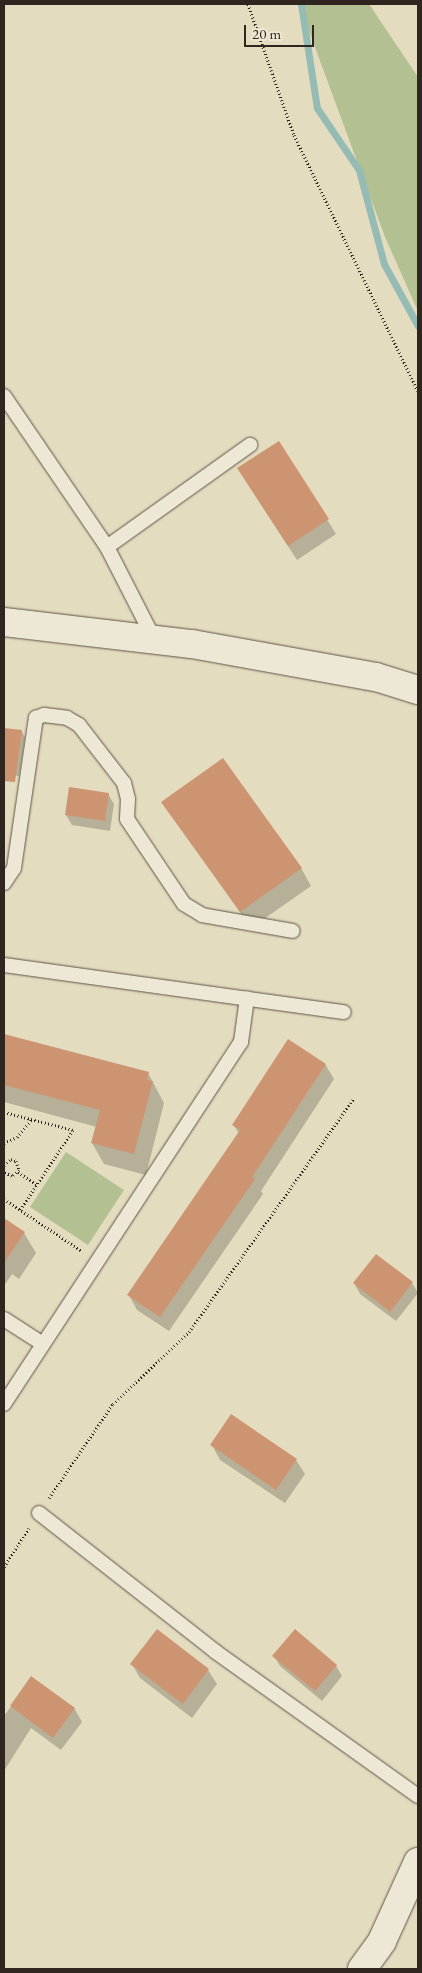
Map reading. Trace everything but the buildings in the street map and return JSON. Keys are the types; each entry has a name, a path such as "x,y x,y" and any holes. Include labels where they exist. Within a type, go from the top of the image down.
{"street":[{"path":"4,622 154,639 376,677 418,690"},
{"path":"362,1969 382,1941 418,1862"}],"lane":[{"path":"4,396 107,547 154,639"},
{"path":"107,547 250,445"},
{"path":"4,883 14,868 34,723 39,715 67,718 79,725 124,783 128,799 127,819 184,904 202,915 293,931"},
{"path":"4,965 344,1012"},
{"path":"4,1404 240,1042 246,998"},
{"path":"4,1319 43,1344"},
{"path":"39,1513 216,1652 418,1796"}],"path":[{"path":"248,4 294,135 418,390"},
{"path":"4,1567 113,1404 189,1332 354,1098"},
{"path":"4,1112 73,1130 20,1210"},
{"path":"4,1143 16,1137 32,1119"},
{"path":"4,1162 16,1161 18,1172 37,1185"},
{"path":"4,1172 12,1176 18,1172"},
{"path":"4,1199 97,1261"}],"green space":[{"path":"299,4 369,4 418,77 418,311 385,237"},
{"path":"66,1152 124,1190 88,1245 30,1207"}],"waterway":[{"path":"301,4 317,108 359,170 384,264 418,326"}]}
